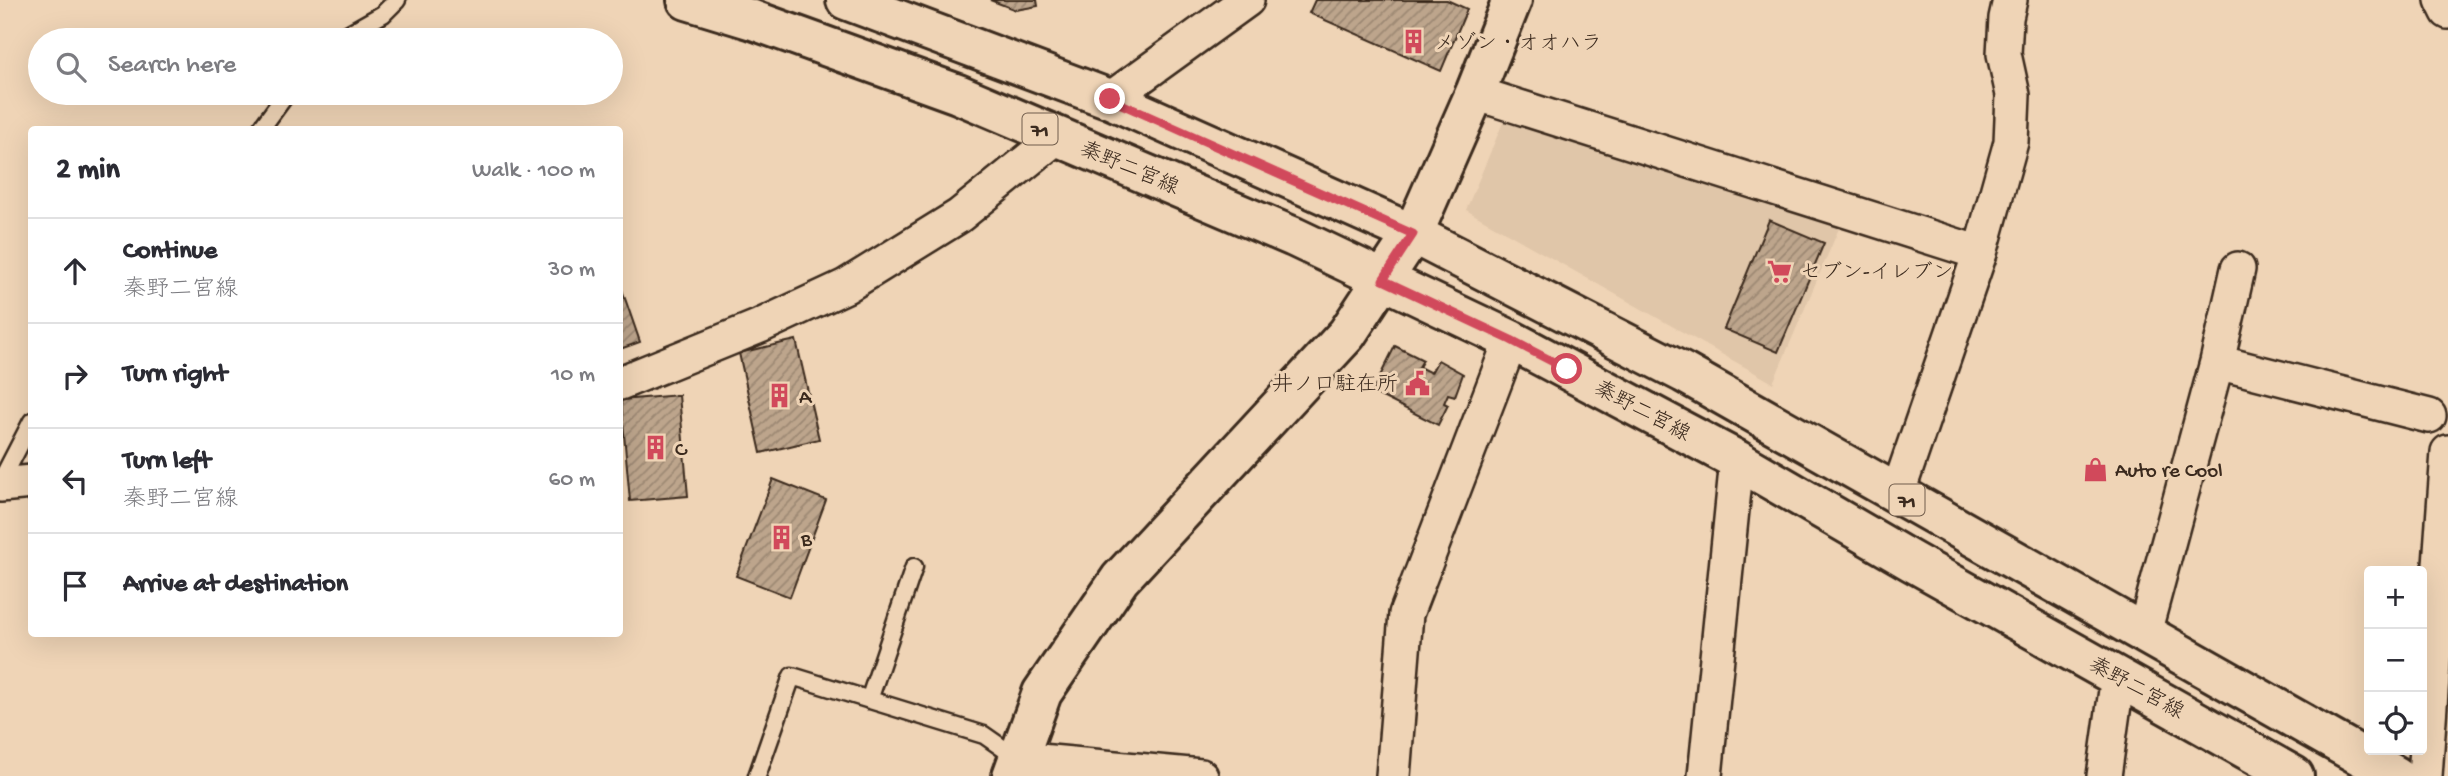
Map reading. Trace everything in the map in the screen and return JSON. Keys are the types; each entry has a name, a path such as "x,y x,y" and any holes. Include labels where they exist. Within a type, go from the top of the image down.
{"main road":[{"name":"秦野二宮線","path":"687,0 753,20 958,94 1294,237 1511,340 1737,460 2294,776"},
{"name":"71","path":"846,0 1110,99 1413,234 1684,373 2396,776"},
{"path":"1015,767 1042,693 1120,579 1346,334 1413,234 1475,93 1512,0"}],"street":[{"path":"1110,99 1247,0"},
{"path":"1897,495 1980,253 2011,142 2013,95 2004,54 2006,18 2011,0"},
{"path":"2442,0 2448,12"},
{"path":"1475,93 1980,253"},
{"path":"623,382 760,326 846,286 959,216 1058,136"},
{"path":"2144,633 2217,362 2238,269"},
{"path":"1392,776 1406,614 1511,340"},
{"path":"2217,362 2428,416"},
{"path":"2425,776 2448,455"},
{"path":"1705,776 1737,460"},
{"path":"0,484 28,482"},
{"path":"2104,776 2118,676"},
{"path":"1015,767 1200,776"}],"lane":[{"path":"358,28 383,14 397,0"},
{"path":"263,126 278,105"},
{"path":"0,484 28,429"},
{"path":"869,699 914,567"},
{"path":"757,776 792,676 984,735 1015,767"}],"shaded area":[{"path":"1504,120 1840,226 1773,383 1466,210"}],"building":[{"path":"990,0 1037,0 1038,6 1016,10"},
{"name":"メゾン・オオハラ","path":"1315,0 1447,0 1467,9 1441,71 1309,13"},
{"name":"セブン-イレブン","path":"1769,220 1824,243 1778,352 1724,329"},
{"path":"623,293 640,342 623,348"},
{"name":"A","path":"796,340 819,439 761,453 739,353"},
{"name":"井ノ口駐在所","path":"1395,346 1423,360 1419,367 1431,373 1438,360 1463,374 1455,396 1448,394 1444,403 1448,405 1438,425 1372,392"},
{"name":"C","path":"679,395 688,496 630,501 623,400"},
{"name":"B","path":"773,479 826,500 790,597 736,576"}],"place":[{"name":"メゾン・オオハラ","path":"1414,42"},
{"name":"セブン-イレブン","path":"1780,271"},
{"name":"井ノ口駐在所","path":"1418,383"},
{"name":"A","path":"779,396"},
{"name":"C","path":"655,448"},
{"name":"Auto re Cool","path":"2095,469"},
{"name":"B","path":"781,538"}],"route":[{"path":"1110,99 1413,234 1383,280 1567,369"}]}
